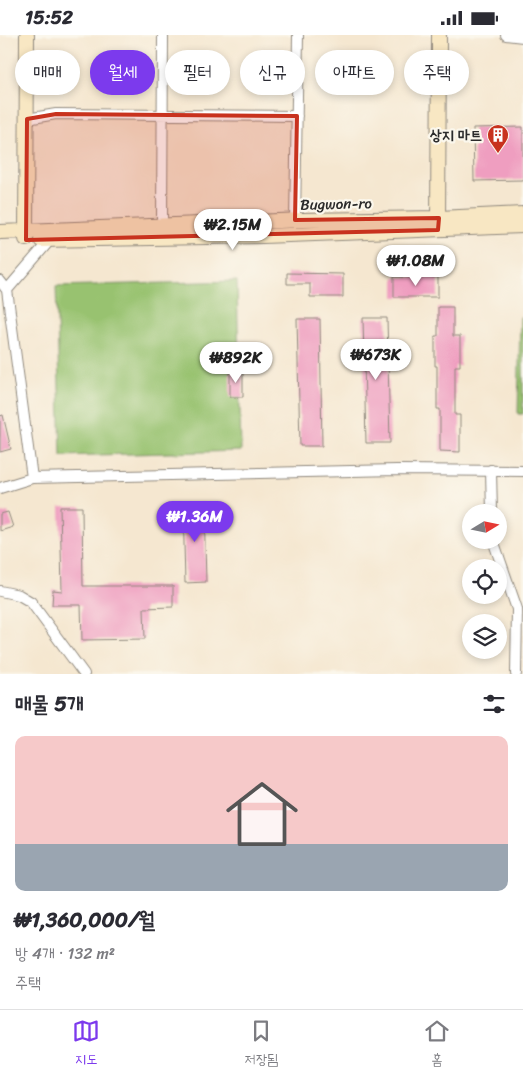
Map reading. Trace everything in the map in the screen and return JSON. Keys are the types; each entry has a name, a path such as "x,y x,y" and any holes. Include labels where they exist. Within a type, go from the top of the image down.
{"street":[{"path":"26,235 27,35"},
{"path":"162,226 163,35"},
{"path":"295,221 298,35"},
{"path":"438,224 439,35"},
{"path":"506,35 523,37"},
{"path":"27,119 56,114 297,117"},
{"name":"Bugwon-ro","path":"0,232 50,240 263,236 438,224 523,214"},
{"name":"Bugwon-ro","path":"0,241 26,235 162,226 295,221 523,226"},
{"path":"7,290 50,240"},
{"path":"0,281 7,290 32,478"},
{"path":"0,488 32,478 397,470 523,471"},
{"path":"491,470 492,504"},
{"path":"496,549 517,609 516,674"},
{"path":"0,591 19,595 31,602 84,674"}],"highlighted area":[{"path":"56,114 297,116 295,220 439,218 438,230 26,240 27,119"}],"green space":[{"path":"237,281 241,451 61,456 56,286"},
{"path":"520,317 523,317 523,414 518,414"}],"building":[{"name":"상지 마트","path":"523,127 523,180 474,181 473,128"},
{"path":"287,273 343,274 343,297 310,297 310,284 287,284"},
{"path":"394,277 438,277 438,297 394,297"},
{"path":"438,307 453,307 453,336 460,336 460,366 455,366 455,415 460,415 460,452 440,451 440,409 437,409 437,366 435,366 435,336 438,336"},
{"path":"363,318 387,318 390,443 366,443"},
{"path":"297,319 320,319 322,446 300,446"},
{"path":"230,371 243,371 243,397 230,397"},
{"path":"3,415 11,449 0,452 0,416"},
{"path":"204,503 206,582 185,583 183,504"},
{"path":"60,507 82,507 83,586 173,586 173,607 144,608 145,639 82,640 81,605 52,605 53,590 62,591"},
{"path":"8,512 13,527 0,531 0,514"}],"place":[{"name":"상지 마트","path":"498,154"}]}
